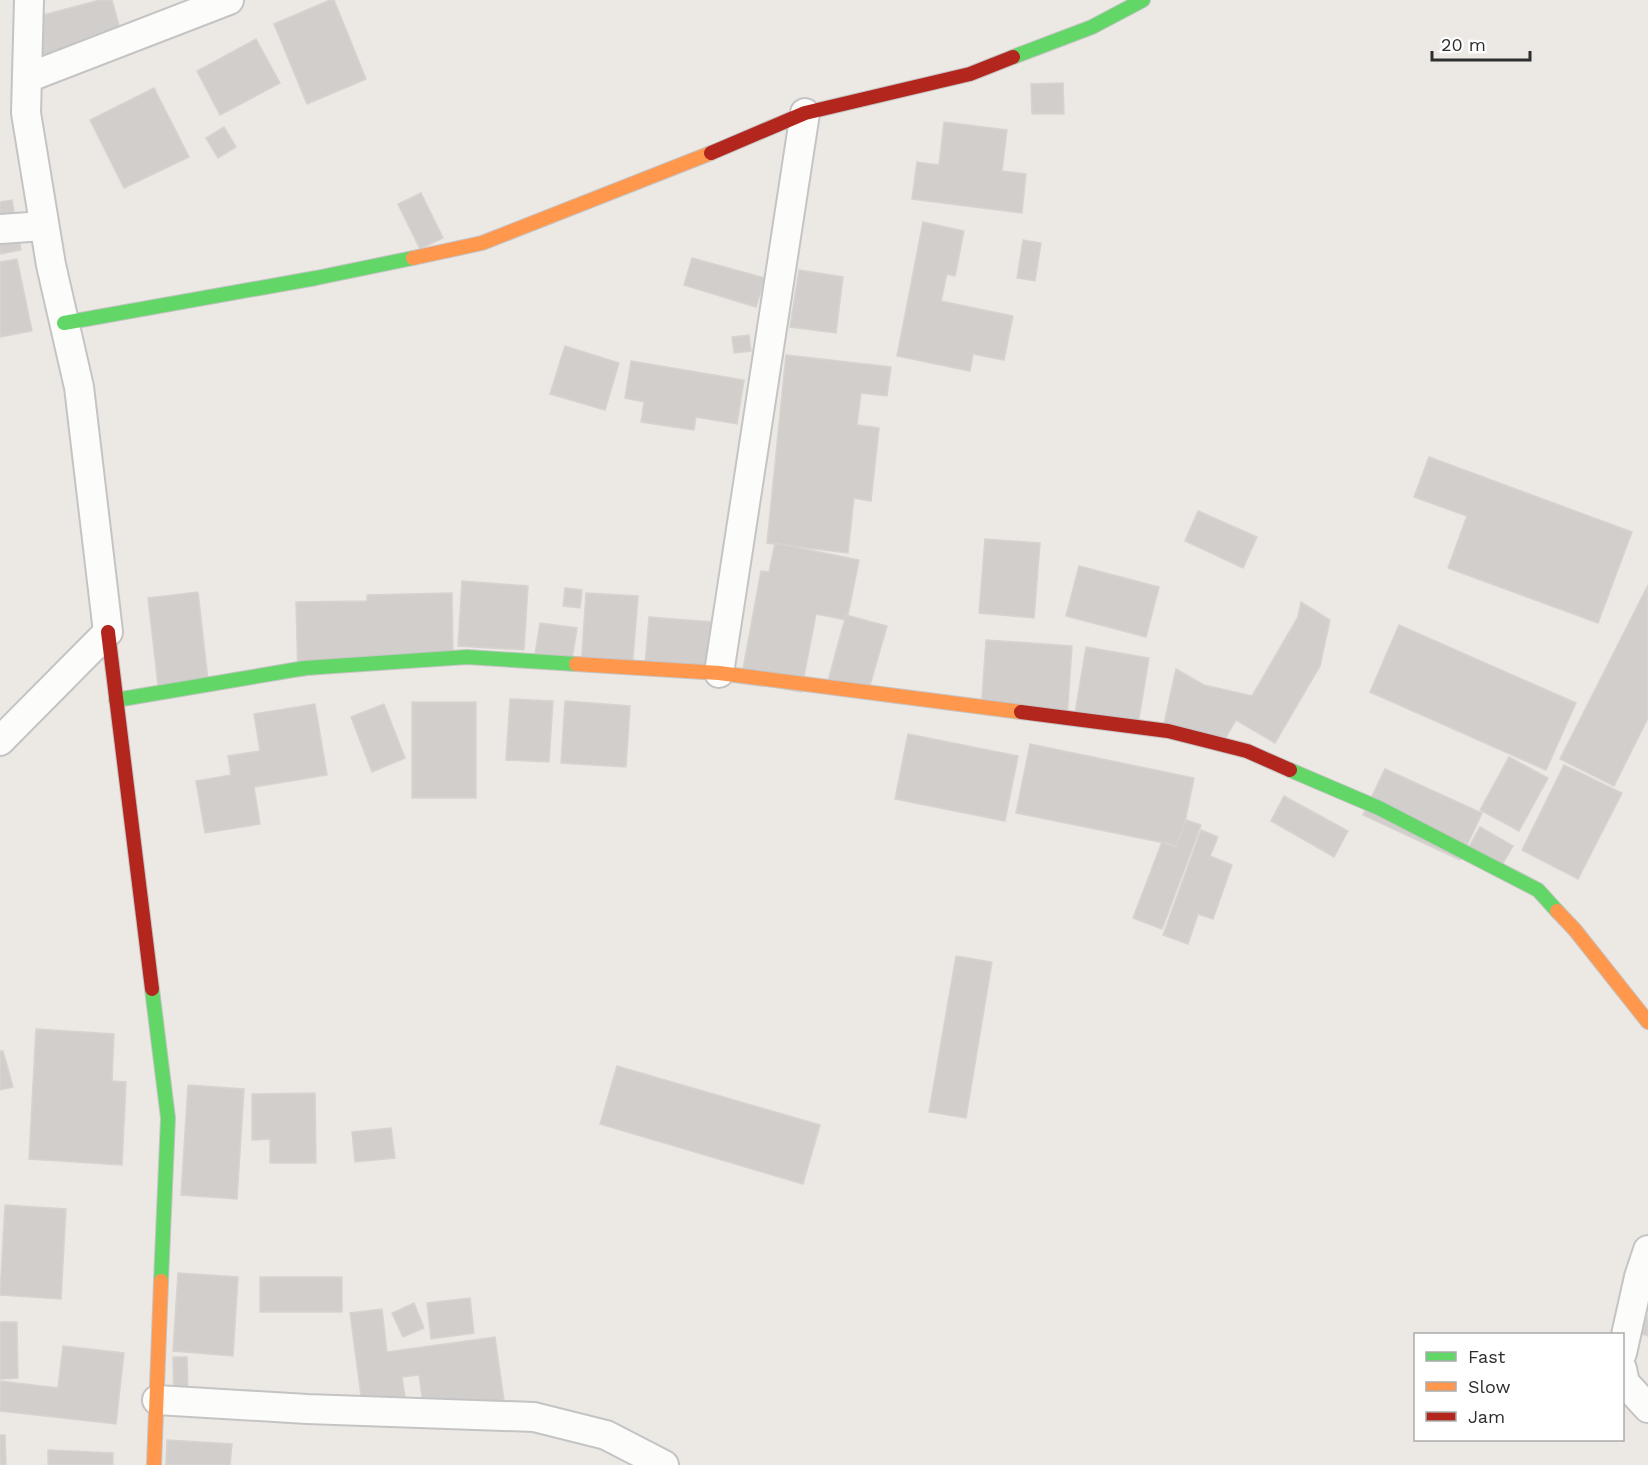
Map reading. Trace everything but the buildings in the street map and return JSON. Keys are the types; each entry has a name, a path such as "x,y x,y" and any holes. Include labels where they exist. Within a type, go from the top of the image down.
{"street":[{"path":"29,0 26,113 44,226 79,387 168,1118 154,1465"},
{"path":"27,78 229,0"},
{"path":"64,323 316,278 482,243 671,170 805,113 970,74 1092,27 1143,0"},
{"path":"719,673 805,113"},
{"path":"0,229 44,226"},
{"path":"0,741 108,632"},
{"path":"116,700 305,668 467,657 719,673 1168,730 1247,750 1380,808 1538,890 1575,930 1648,1022"},
{"path":"1624,1348 1639,1277 1648,1250"},
{"path":"1624,1376 1625,1383 1648,1408"},
{"path":"157,1400 307,1409 534,1417 606,1435 664,1465"}],"traffic: fast":[{"path":"1013,57 1092,27 1143,0"},
{"path":"64,323 316,278 413,258"},
{"path":"116,700 305,668 467,657 576,664"},
{"path":"1290,770 1379,808 1538,890 1557,911"},
{"path":"152,989 168,1118 161,1281"}],"traffic: slow":[{"path":"413,258 482,243 711,153"},
{"path":"576,664 719,673 1021,712"},
{"path":"1557,911 1575,930 1648,1022"},
{"path":"154,1465 161,1281"}],"traffic: jam":[{"path":"711,153 805,113 970,74 1013,57"},
{"path":"108,632 152,989"},
{"path":"1021,712 1168,731 1247,751 1290,770"}]}
